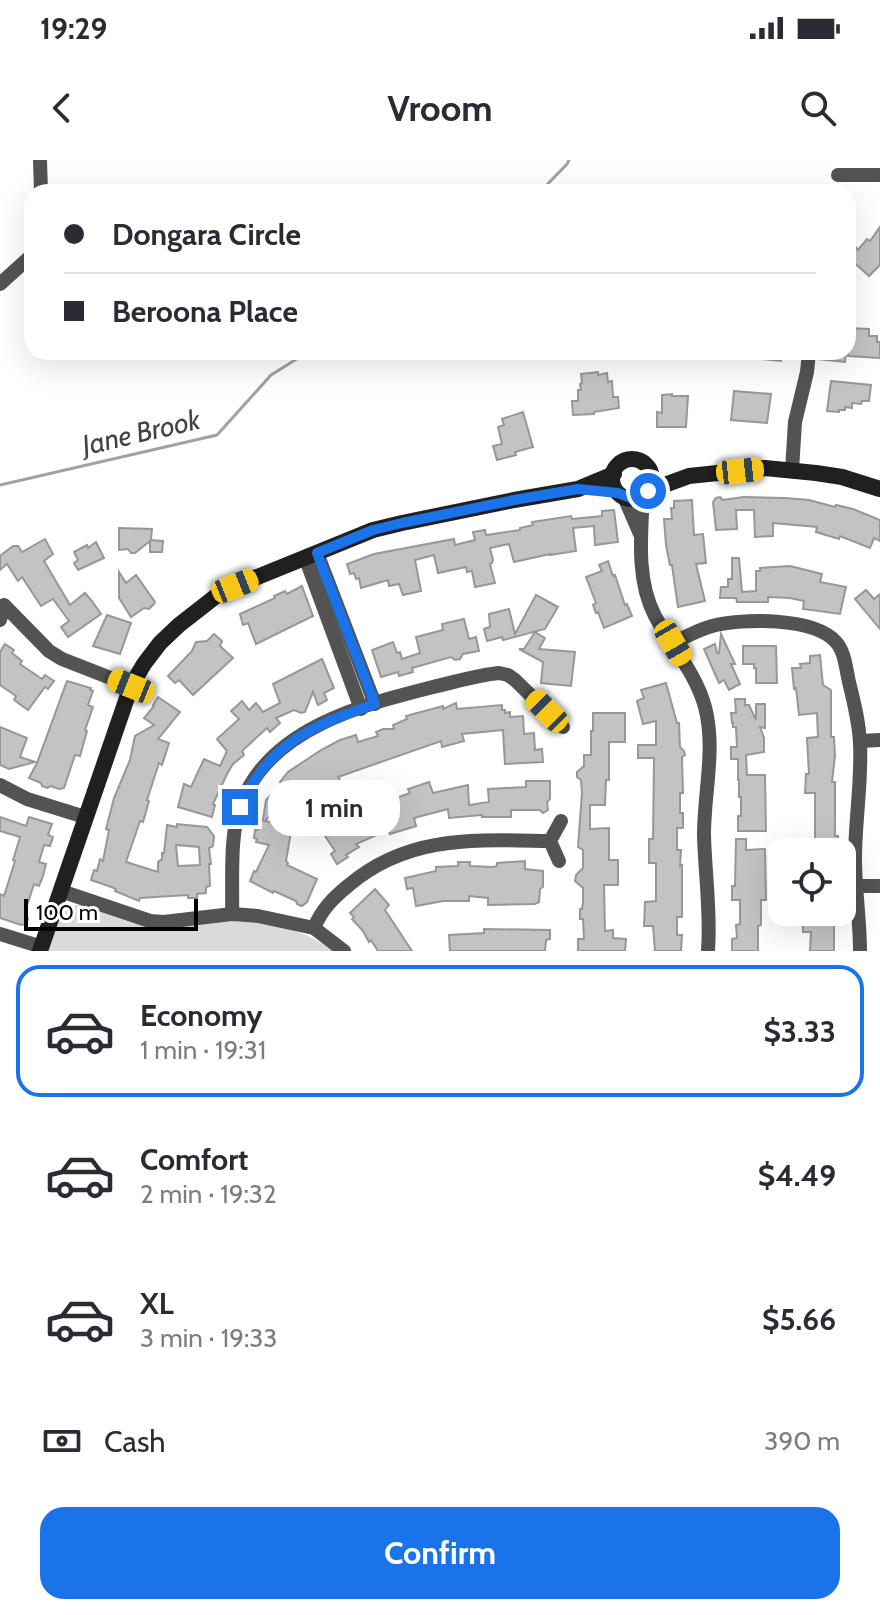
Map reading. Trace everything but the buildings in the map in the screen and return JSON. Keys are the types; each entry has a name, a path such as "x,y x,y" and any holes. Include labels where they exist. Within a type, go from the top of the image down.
{"street":[{"path":"40,160 41,184"},
{"path":"838,175 880,175"},
{"path":"0,284 24,262"},
{"path":"792,470 795,422 808,360"},
{"path":"641,538 621,495 614,487 614,474 619,464 626,460 639,460 652,476 646,493 641,538 645,590 654,614 695,681 710,726 704,834 710,913 708,951"},
{"path":"647,467 689,476"},
{"path":"578,489 634,498 689,476 765,468 842,477 880,489"},
{"path":"0,934 41,949 131,686 160,643 198,609 220,593 350,539 402,523 578,489 614,474"},
{"path":"311,555 368,706"},
{"path":"0,620 4,605 49,651 131,686"},
{"path":"673,643 713,626 754,621 793,624 827,634 842,650 860,741 855,838"},
{"path":"232,914 235,827 240,807 249,786 279,751 296,737 314,727 405,694 499,673 515,680 563,727"},
{"path":"860,741 880,740"},
{"path":"0,785 27,799 85,817"},
{"path":"550,841 561,821"},
{"path":"314,928 330,901 360,875 396,856 465,840 550,841"},
{"path":"550,841 559,861"},
{"path":"860,951 856,886 880,886"},
{"path":"61,891 150,921 232,914 283,920 314,928 344,951"}],"shaded area":[{"path":"82,904 140,924 229,921 283,927 317,940 334,951 49,951 62,914"}],"waterway":[{"name":"Jane Brook","path":"548,184 569,160"},
{"name":"Jane Brook","path":"0,485 217,435 271,375 295,360"}],"route":[{"path":"240,807 249,786 263,768 296,737 334,718 375,704 317,553 373,530 514,500 578,489 618,493 631,498 638,498 648,491"}]}
